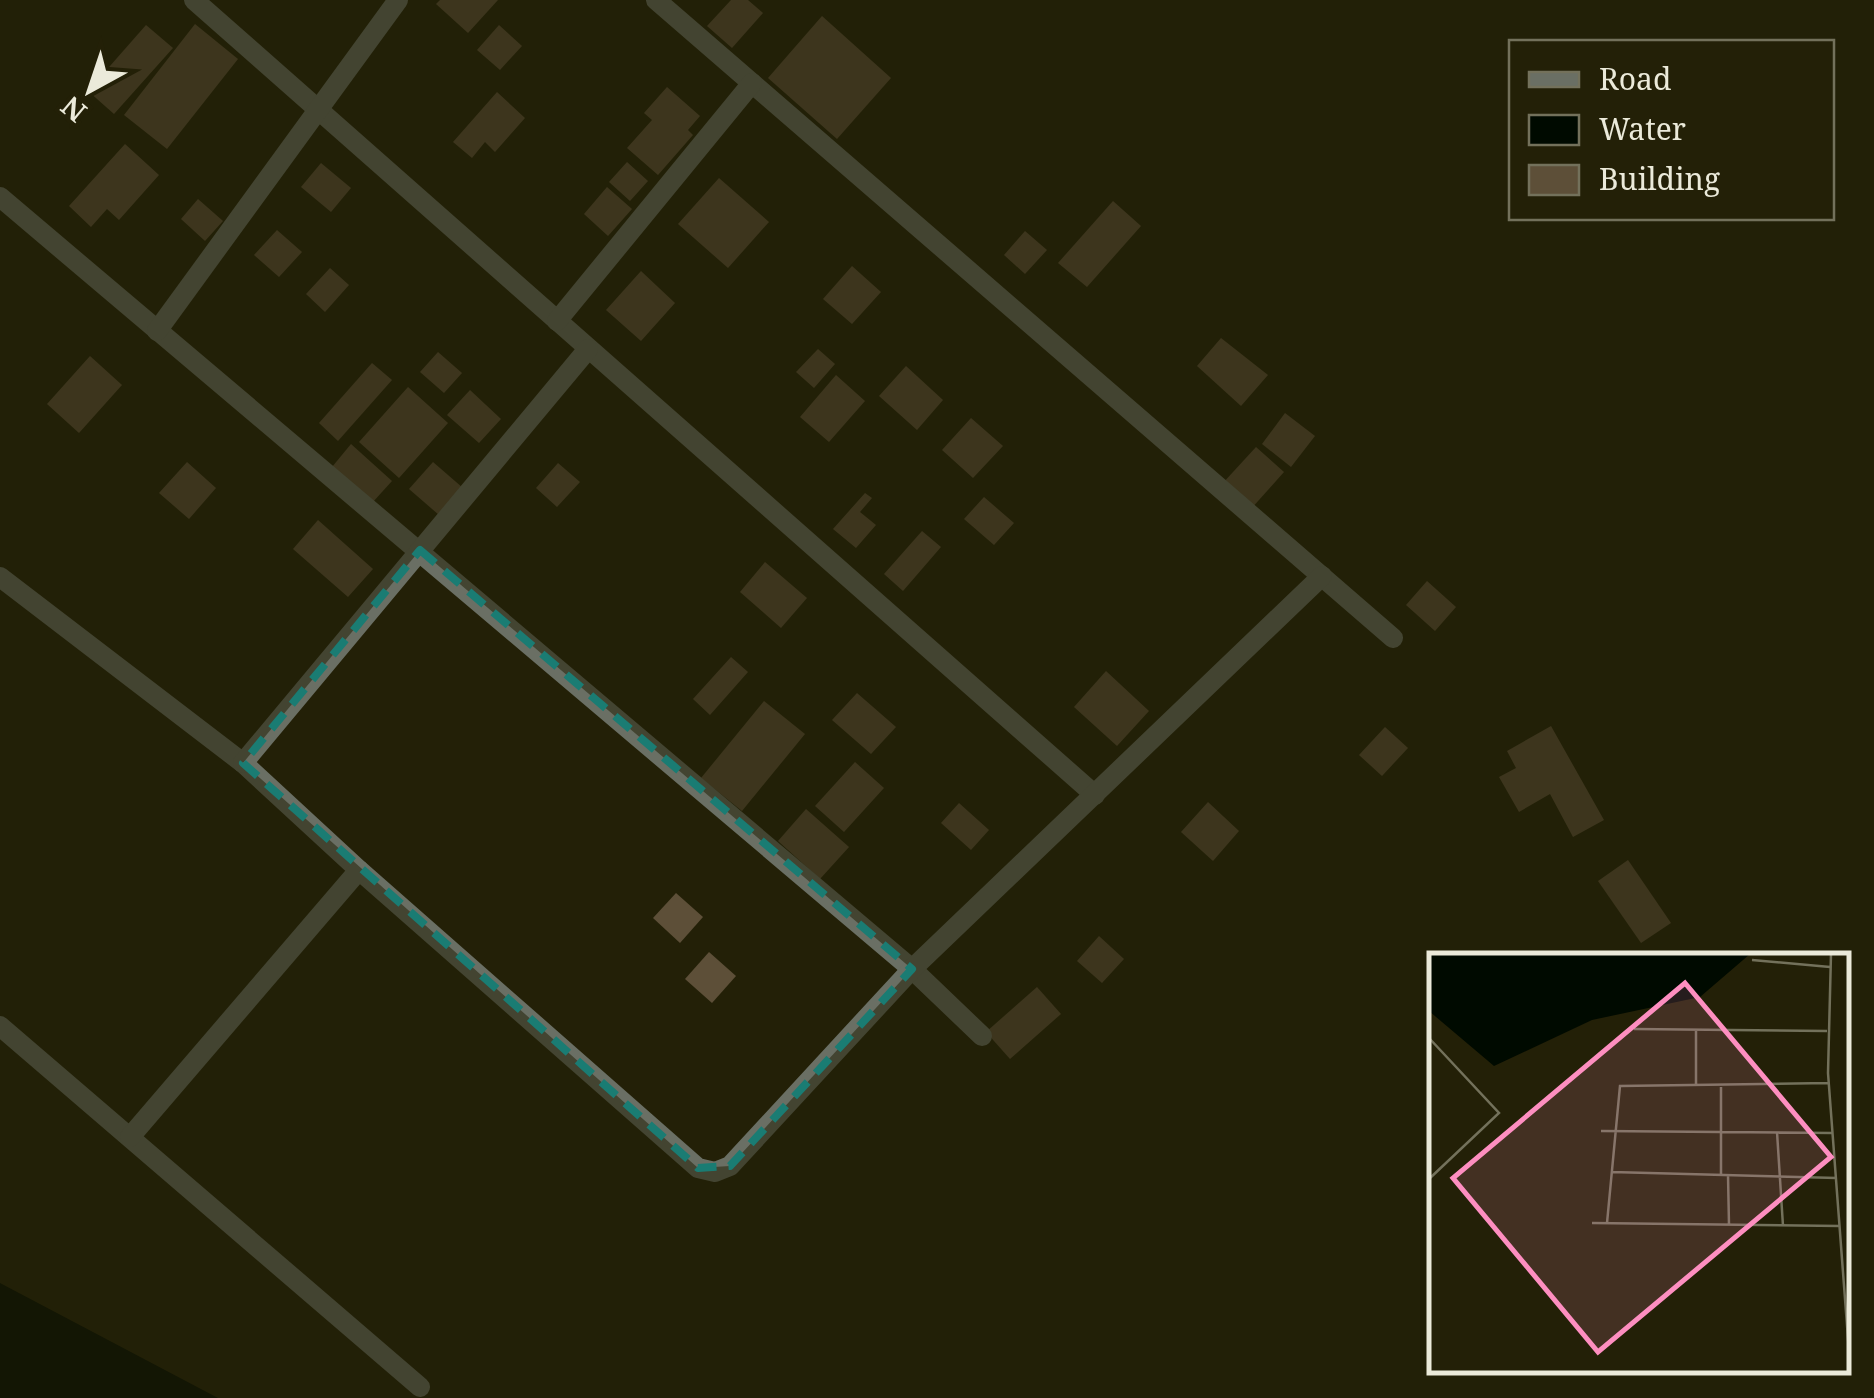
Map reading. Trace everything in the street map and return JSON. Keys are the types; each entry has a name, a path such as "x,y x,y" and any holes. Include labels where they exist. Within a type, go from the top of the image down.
{"street":[{"path":"194,0 1095,794"},
{"path":"157,332 398,0"},
{"path":"656,0 1392,638"},
{"path":"558,321 752,83"},
{"path":"0,196 912,969 982,1036"},
{"path":"243,763 588,348"},
{"path":"0,577 243,763 698,1168 715,1172 730,1166 912,969 1322,576"},
{"path":"130,1138 359,870"},
{"path":"0,1026 420,1387"}],"highlighted area":[{"path":"420,550 912,969 730,1166 698,1168 243,763"}],"water":[{"path":"0,1283 218,1398 0,1398"}],"building":[{"path":"440,0 498,0 468,33 436,4"},
{"path":"731,0 748,0 763,13 732,48 707,26"},
{"path":"822,16 891,78 837,139 768,78"},
{"path":"195,24 238,59 167,149 124,115"},
{"path":"146,25 173,48 114,114 88,91"},
{"path":"499,25 522,46 500,70 477,50"},
{"path":"667,87 700,116 688,130 693,135 658,175 627,148 652,120 644,113"},
{"path":"497,92 525,118 495,152 485,142 472,158 453,142"},
{"path":"125,144 159,175 119,220 107,209 91,227 69,206"},
{"path":"627,162 648,181 630,201 609,182"},
{"path":"321,163 351,188 331,212 301,187"},
{"path":"719,178 769,222 728,268 678,224"},
{"path":"607,187 632,209 608,236 584,214"},
{"path":"198,199 223,221 205,241 181,219"},
{"path":"1113,201 1141,226 1087,287 1058,263"},
{"path":"277,230 302,252 279,277 254,255"},
{"path":"1025,231 1047,250 1025,274 1004,255"},
{"path":"852,266 881,292 852,324 823,299"},
{"path":"330,268 349,285 325,312 306,294"},
{"path":"641,271 675,303 641,341 606,310"},
{"path":"1221,338 1268,375 1241,406 1197,366"},
{"path":"818,349 835,364 814,388 796,372"},
{"path":"438,352 462,373 444,393 420,372"},
{"path":"90,356 122,385 79,433 47,404"},
{"path":"372,363 392,380 338,441 319,423"},
{"path":"906,366 943,400 917,430 879,396"},
{"path":"836,375 865,401 829,442 800,417"},
{"path":"408,387 448,423 399,478 359,442"},
{"path":"470,390 501,419 479,443 447,415"},
{"path":"1285,413 1315,436 1291,467 1262,444"},
{"path":"971,418 1003,446 973,478 942,450"},
{"path":"351,444 392,481 372,503 332,467"},
{"path":"1256,447 1284,472 1250,510 1222,484"},
{"path":"187,462 216,488 189,519 159,493"},
{"path":"433,462 463,488 439,515 409,489"},
{"path":"558,463 580,482 557,507 536,488"},
{"path":"865,493 872,498 860,512 876,525 856,548 833,529"},
{"path":"984,497 1014,523 994,545 964,519"},
{"path":"318,520 373,569 348,597 293,549"},
{"path":"922,531 941,547 903,591 884,574"},
{"path":"765,562 807,598 781,628 740,592"},
{"path":"1427,581 1456,607 1435,631 1406,605"},
{"path":"731,657 748,672 710,715 693,699"},
{"path":"1106,671 1149,711 1117,746 1074,707"},
{"path":"857,693 896,727 871,754 832,720"},
{"path":"764,701 805,734 742,811 701,778"},
{"path":"1551,726 1604,820 1573,837 1550,794 1519,812 1499,777 1516,768 1507,751"},
{"path":"1385,727 1408,748 1382,776 1359,755"},
{"path":"855,762 884,788 844,832 815,806"},
{"path":"1208,802 1239,831 1213,861 1181,832"},
{"path":"959,803 989,830 971,850 941,823"},
{"path":"806,809 849,847 820,879 778,841"},
{"path":"1628,860 1671,923 1641,943 1598,881"},
{"path":"676,893 703,917 680,943 653,918"},
{"path":"1099,936 1124,959 1102,983 1077,961"},
{"path":"709,952 736,976 712,1003 685,979"},
{"path":"1037,987 1061,1014 1010,1059 986,1032"}]}
